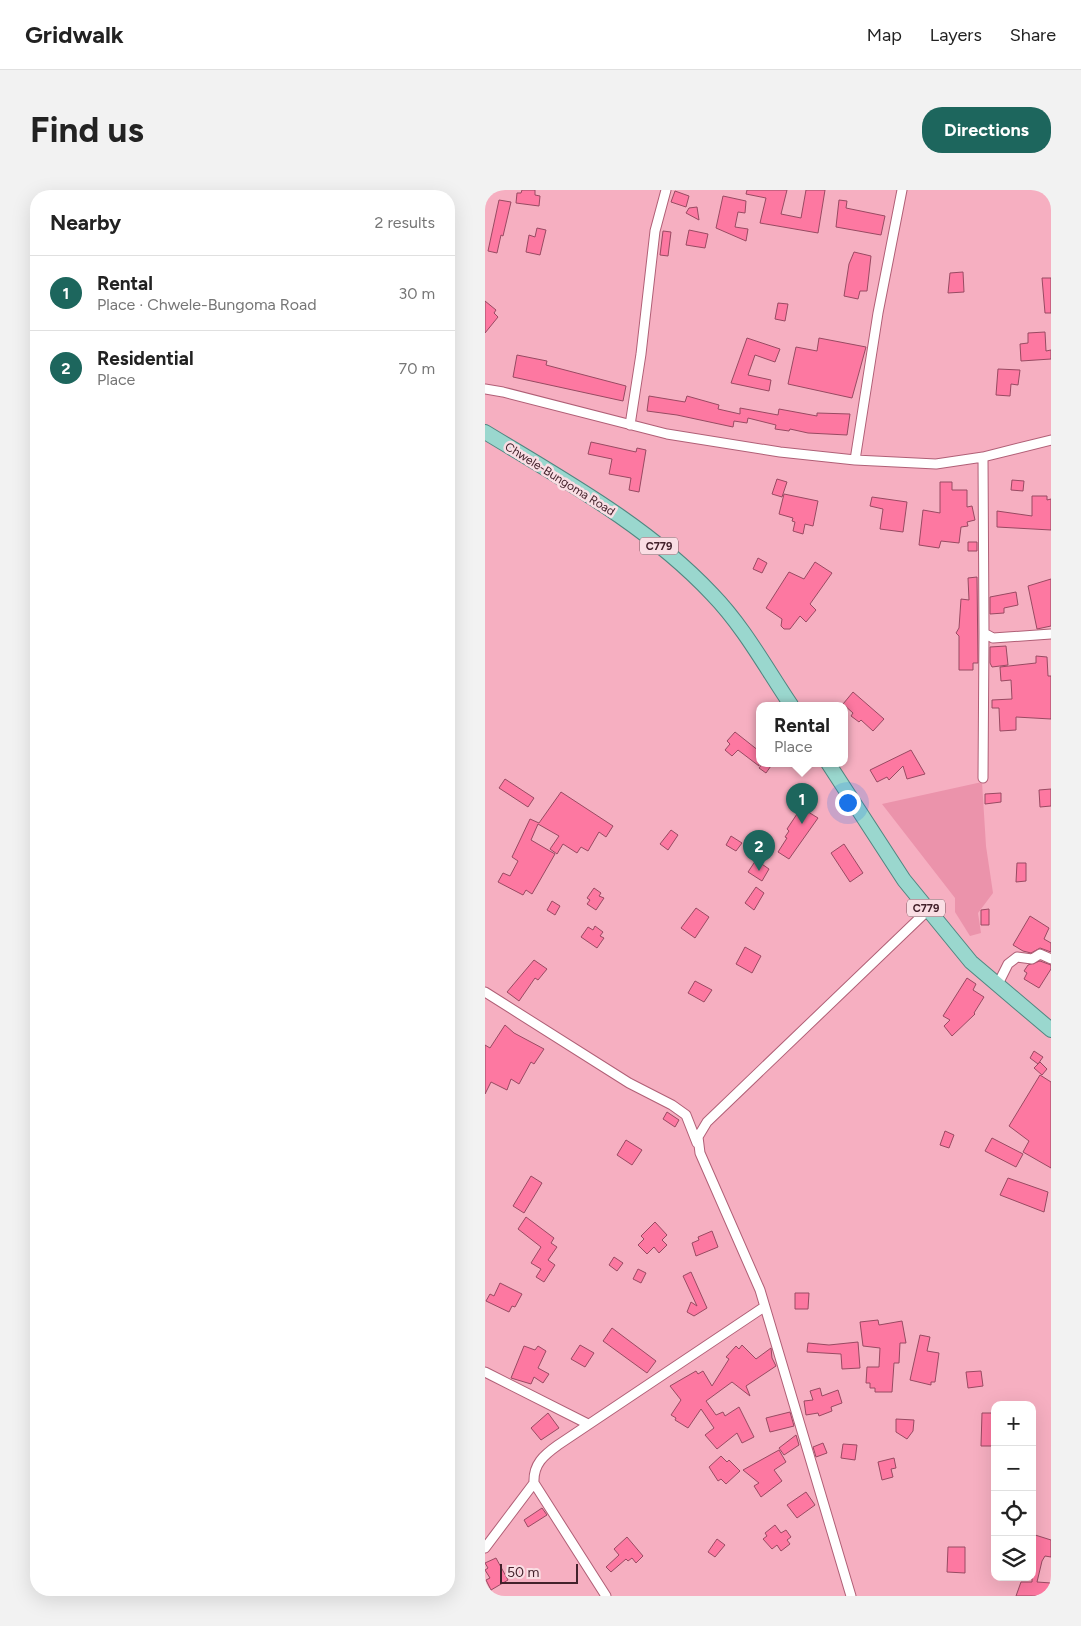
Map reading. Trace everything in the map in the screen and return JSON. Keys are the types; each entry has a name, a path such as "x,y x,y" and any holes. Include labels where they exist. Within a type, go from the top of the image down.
{"main road":[{"name":"Chwele-Bungoma Road","path":"485,432 597,499 666,553 712,594 736,623 789,702"},
{"name":"C779","path":"831,767 869,828 928,910 971,962 1051,1030"}],"street":[{"path":"630,425 641,354 655,232 666,190"},
{"path":"855,460 878,313 902,190"},
{"path":"485,389 667,434 780,452 855,460 935,464 983,457 1051,440"},
{"path":"983,457 983,778"},
{"path":"984,633 993,638 1051,634"},
{"path":"697,1143 701,1130 707,1122 928,910"},
{"path":"997,986 1008,964 1017,957 1032,958 1040,954 1051,959"},
{"path":"485,992 629,1083 672,1105 686,1116 761,1290 764,1306 809,1448 851,1596"},
{"path":"606,1596 534,1483 533,1474 540,1460 588,1424 764,1306"},
{"path":"485,1372 588,1424"},
{"path":"485,1548 534,1483"}],"shaded area":[{"path":"982,782 986,846 993,893 978,913 981,933 970,936 955,912 955,898 882,804"}],"building":[{"path":"522,190 535,190 535,195 540,196 539,206 516,203 517,193 521,193"},
{"path":"747,190 787,190 781,214 801,218 806,190 825,190 818,233 760,223 766,198 746,194"},
{"path":"675,191 689,196 686,207 671,202"},
{"path":"723,196 746,201 745,213 738,212 735,227 748,229 746,241 716,228"},
{"path":"499,200 511,202 497,253 488,251"},
{"path":"839,200 847,201 846,208 885,216 881,235 836,227"},
{"path":"697,207 699,220 686,213 689,208"},
{"path":"537,228 546,230 540,255 526,252 529,235 535,237"},
{"path":"689,230 708,234 705,248 686,245"},
{"path":"663,231 671,232 668,256 660,255"},
{"path":"854,252 871,256 867,291 860,291 858,299 844,296 849,264"},
{"path":"963,272 964,292 948,293 950,273"},
{"path":"1042,278 1051,278 1051,313 1045,313"},
{"path":"485,301 496,310 494,313 498,317 485,333"},
{"path":"778,303 788,304 785,321 775,319"},
{"path":"1045,332 1046,351 1051,350 1051,359 1021,361 1020,344 1028,343 1028,333"},
{"path":"747,338 780,349 775,362 755,355 748,375 771,380 769,391 731,383"},
{"path":"819,338 866,347 852,398 788,384 796,347 817,351"},
{"path":"517,355 547,361 546,365 626,386 623,401 513,377"},
{"path":"998,369 1020,370 1018,385 1011,384 1010,396 996,395"},
{"path":"649,396 685,402 687,396 719,405 718,409 740,414 740,408 778,415 779,409 817,416 817,413 850,414 847,435 775,429 776,425 748,418 747,423 734,421 733,427 677,415 647,411"},
{"path":"591,442 636,452 637,448 646,450 639,492 629,490 631,478 609,474 612,459 588,454"},
{"path":"777,479 787,482 782,497 772,494"},
{"path":"1012,480 1024,481 1023,491 1011,490"},
{"path":"940,482 952,482 952,490 967,490 967,507 972,506 975,520 967,522 968,526 961,527 959,543 941,541 939,548 919,545 923,510 940,513"},
{"path":"784,494 818,501 813,526 805,524 803,534 793,531 795,522 792,521 793,518 779,514"},
{"path":"1032,496 1047,496 1047,500 1051,499 1051,530 997,527 997,511 1032,516"},
{"path":"872,497 907,502 903,532 880,529 883,509 870,506"},
{"path":"968,542 977,542 977,551 968,551"},
{"path":"758,558 767,563 762,573 753,569"},
{"path":"815,562 832,573 810,604 816,610 806,622 800,616 790,629 784,629 781,626 782,619 766,608 789,572 804,579"},
{"path":"977,577 978,663 973,663 973,670 959,670 959,636 956,633 959,628 961,599 969,600 968,578"},
{"path":"1051,579 1051,626 1037,629 1028,586"},
{"path":"1016,592 1018,605 1004,608 1004,613 990,614 990,597"},
{"path":"1006,646 1008,665 992,667 990,663 990,647"},
{"path":"1036,656 1047,657 1048,676 1051,676 1051,719 1016,717 1016,730 1000,731 999,708 992,708 992,700 1012,699 1011,680 1001,681 1000,667 1036,663"},
{"path":"853,692 884,719 873,731 861,720 859,722 851,716 853,713 848,708 848,702 845,702"},
{"path":"735,732 756,749 756,764 738,750 732,756 725,750 730,744 727,741"},
{"path":"911,750 925,774 907,779 903,766 889,780 887,777 877,782 870,770"},
{"path":"760,767 770,767 766,773"},
{"path":"505,779 534,798 528,807 499,788"},
{"path":"1051,789 1051,806 1040,807 1039,790"},
{"path":"561,792 613,826 606,837 599,832 588,851 581,847 577,853 563,844 557,854 550,849 559,836 538,824 531,840 555,854 532,894 526,890 523,895 498,882 503,873 510,876 518,861 512,857 530,819 539,823"},
{"path":"1001,793 1001,802 985,804 985,794"},
{"path":"805,810 818,818 789,859 778,852 787,838 785,837 789,831 787,829 797,814 800,816"},
{"path":"671,830 678,835 668,850 660,844"},
{"path":"731,836 742,843 736,851 726,845"},
{"path":"844,844 863,873 850,882 831,853"},
{"path":"756,860 769,869 762,881 748,872"},
{"path":"1017,863 1026,863 1026,881 1016,882"},
{"path":"756,887 764,893 754,910 745,903"},
{"path":"594,888 601,893 599,896 604,898 596,910 587,904 590,900 587,898"},
{"path":"552,901 560,906 555,915 547,910"},
{"path":"696,908 709,917 695,938 681,928"},
{"path":"989,909 989,925 981,925 981,910"},
{"path":"1030,916 1049,928 1044,939 1051,943 1051,952 1040,948 1031,953 1013,945"},
{"path":"595,926 603,932 600,936 604,938 597,948 581,937 588,927 593,930"},
{"path":"745,947 761,956 752,973 736,964"},
{"path":"534,960 547,969 538,980 535,978 519,1001 507,992"},
{"path":"1040,961 1051,965 1051,969 1039,988 1024,979 1027,973 1024,971 1028,965"},
{"path":"967,978 976,984 973,990 984,997 975,1014 952,1036 944,1026 950,1020 943,1016"},
{"path":"695,981 712,990 704,1002 688,993"},
{"path":"505,1025 514,1033 544,1049 534,1064 531,1062 519,1084 511,1079 507,1090 491,1082 485,1094 485,1045 490,1048"},
{"path":"1034,1051 1043,1057 1038,1064 1030,1058"},
{"path":"1040,1062 1047,1069 1042,1075 1034,1068"},
{"path":"1040,1075 1051,1082 1051,1168 1023,1152 1029,1141 1009,1126"},
{"path":"667,1112 679,1120 675,1127 663,1119"},
{"path":"945,1131 954,1135 949,1148 940,1145"},
{"path":"992,1138 1023,1154 1016,1167 985,1151"},
{"path":"626,1140 642,1150 632,1165 617,1155"},
{"path":"531,1176 542,1183 524,1213 513,1206"},
{"path":"1008,1178 1048,1192 1044,1212 1000,1195"},
{"path":"526,1217 554,1238 551,1243 557,1247 548,1260 555,1265 544,1282 536,1277 541,1269 531,1263 541,1247 518,1229"},
{"path":"655,1222 667,1235 662,1240 667,1245 659,1253 654,1247 647,1254 638,1245 644,1239 641,1236"},
{"path":"712,1231 718,1247 696,1256 692,1243 699,1240 698,1237"},
{"path":"614,1257 623,1263 617,1271 609,1265"},
{"path":"638,1269 646,1273 641,1283 633,1279"},
{"path":"691,1272 707,1308 694,1316 687,1312 691,1302 697,1306 683,1276"},
{"path":"500,1283 522,1294 515,1307 512,1306 509,1312 486,1301 490,1294 494,1296"},
{"path":"795,1293 809,1293 808,1309 795,1309"},
{"path":"878,1320 879,1325 902,1321 906,1343 900,1343 899,1363 894,1363 892,1392 875,1392 875,1388 870,1388 870,1383 866,1383 867,1367 879,1367 880,1348 863,1346 860,1322"},
{"path":"612,1328 656,1361 647,1373 603,1341"},
{"path":"920,1335 930,1337 927,1351 939,1353 935,1382 931,1382 931,1385 910,1380"},
{"path":"858,1342 860,1368 842,1369 841,1354 807,1352 808,1343 829,1345"},
{"path":"580,1345 594,1353 585,1367 571,1359"},
{"path":"742,1345 756,1359 771,1348 772,1358 776,1366 746,1386 750,1396 732,1382 706,1401 716,1415 723,1412 725,1416 739,1407 754,1437 742,1443 737,1433 717,1449 705,1435 714,1428 701,1409 688,1428 675,1420 676,1418 671,1415 681,1400 670,1386 696,1371 698,1374 703,1371 712,1386 729,1359 726,1357 736,1346 739,1349"},
{"path":"524,1346 535,1350 538,1346 546,1351 538,1368 549,1374 543,1383 534,1377 531,1384 511,1378"},
{"path":"981,1371 983,1386 968,1388 966,1372"},
{"path":"820,1388 822,1396 838,1390 842,1403 831,1407 832,1411 819,1416 818,1413 806,1415 804,1401 813,1400 810,1391"},
{"path":"790,1412 794,1426 770,1432 766,1418"},
{"path":"548,1413 559,1428 541,1440 531,1428"},
{"path":"982,1413 991,1413 991,1446 981,1446"},
{"path":"896,1419 914,1420 913,1431 907,1439 896,1432"},
{"path":"796,1435 799,1445 784,1455 779,1448"},
{"path":"823,1443 827,1453 816,1457 813,1447"},
{"path":"843,1444 857,1445 855,1460 841,1458"},
{"path":"779,1450 786,1462 774,1470 782,1481 761,1497 754,1486 759,1483 743,1470"},
{"path":"721,1456 727,1462 729,1460 740,1471 726,1484 721,1479 718,1481 709,1467"},
{"path":"894,1458 896,1468 891,1469 893,1477 882,1480 878,1462"},
{"path":"806,1492 815,1505 797,1518 787,1505"},
{"path":"542,1508 547,1515 528,1527 524,1520"},
{"path":"775,1525 781,1533 786,1530 791,1537 787,1540 790,1544 781,1551 777,1545 772,1549 763,1539 767,1536 765,1533"},
{"path":"1036,1535 1051,1540 1051,1557 1045,1556 1042,1561 1037,1582 1051,1583 1051,1596 1016,1596 1021,1582 1036,1581"},
{"path":"627,1537 643,1556 636,1563 632,1558 628,1561 626,1559 611,1572 606,1567 619,1555 614,1549"},
{"path":"717,1539 725,1545 715,1557 708,1552"},
{"path":"948,1547 965,1547 965,1573 947,1572"},
{"path":"496,1558 508,1580 491,1590 486,1580 490,1578 485,1570 488,1568 485,1563"}],"place":[{"name":"Rental","path":"802,824"},
{"name":"Residential","path":"759,871"}]}
